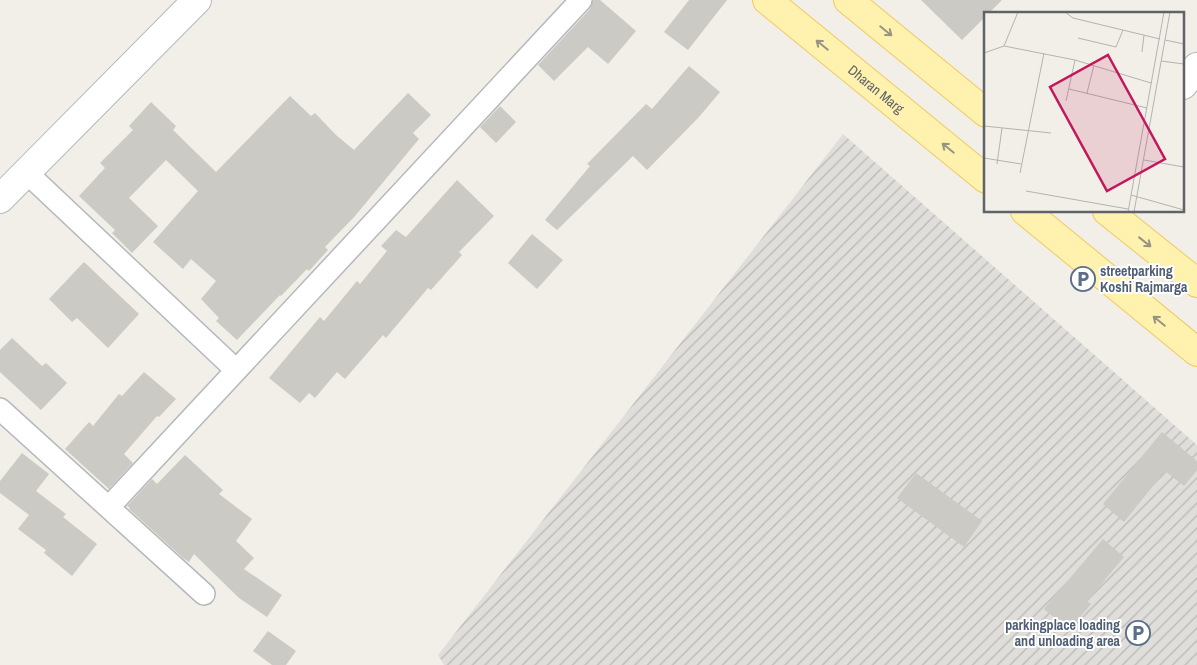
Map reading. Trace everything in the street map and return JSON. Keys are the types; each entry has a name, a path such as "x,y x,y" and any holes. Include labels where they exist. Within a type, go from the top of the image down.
{"main road":[{"name":"Dharan Marg","path":"767,0 984,177"},
{"path":"848,0 984,111"},
{"path":"1026,212 1197,352"},
{"path":"1108,212 1197,283"}],"street":[{"path":"0,198 197,0"},
{"path":"109,507 580,0"},
{"path":"1184,83 1197,67"},
{"path":"26,172 236,370"},
{"path":"0,409 204,594"}],"shaded area":[{"path":"843,134 1197,445 1197,665 444,665 438,655"}],"building":[{"path":"593,0 600,0 636,31 608,64 588,47 554,81 538,65 590,9"},
{"path":"689,0 727,0 688,50 664,32"},
{"path":"921,0 1002,0 990,12 984,12 984,18 962,40"},
{"path":"689,66 720,92 699,117 647,170 633,156 557,230 545,220 590,166 587,164 646,104 652,109"},
{"path":"408,93 431,115 413,133 419,139 355,216 325,247 328,250 309,271 307,269 237,340 216,321 219,318 201,299 216,281 191,259 183,269 153,242 198,191 166,160 129,198 158,226 132,253 112,233 115,230 79,196 105,168 100,163 133,130 129,126 151,102 176,126 173,130 216,172 290,96 311,116 315,113 336,135 354,150"},
{"path":"500,106 516,122 496,143 480,127"},
{"path":"457,180 494,216 459,252 462,255 431,290 428,288 386,338 383,335 345,379 337,372 315,398 309,393 300,403 269,378 320,317 324,321 357,281 360,284 387,251 381,246 396,230 406,237"},
{"path":"532,234 563,260 537,289 508,263"},
{"path":"84,262 139,314 108,348 77,318 72,322 49,299"},
{"path":"12,338 42,366 46,363 67,383 41,410 0,372 0,350"},
{"path":"144,372 176,399 159,417 157,416 124,454 133,463 109,489 65,449 89,422 93,426 119,394 122,396"},
{"path":"1162,432 1197,461 1197,470 1184,486 1165,471 1124,522 1103,504"},
{"path":"22,453 49,474 36,491 66,514 63,517 97,544 72,576 44,553 46,550 18,529 29,515 0,493 0,481"},
{"path":"185,455 223,490 219,494 252,519 236,541 254,558 244,569 282,595 267,617 239,598 194,554 189,562 183,558 127,506 152,479 157,484"},
{"path":"916,473 982,521 964,547 897,498"},
{"path":"1103,539 1124,557 1087,601 1091,604 1069,630 1044,609"},
{"path":"268,631 296,651 286,665 272,665 253,651"}],"place":[{"name":"streetparking Koshi Rajmarga","path":"1083,279"},
{"name":"parkingplace loading and unloading area","path":"1138,633"}]}
